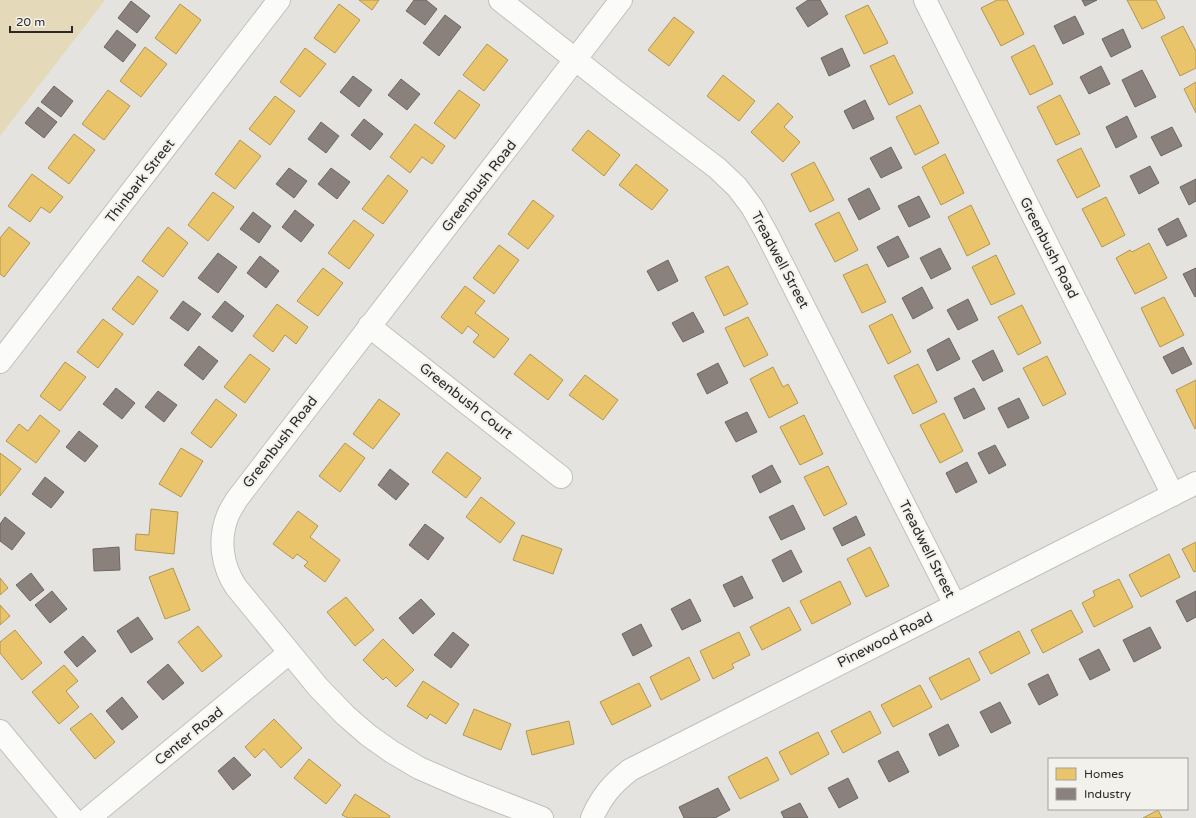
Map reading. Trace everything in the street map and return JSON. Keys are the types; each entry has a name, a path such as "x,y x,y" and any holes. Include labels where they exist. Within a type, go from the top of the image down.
{"street":[{"name":"Thinbark Street","path":"0,362 279,0"},
{"name":"Treadwell Street","path":"500,0 717,168 737,187 752,207 767,234 955,605"},
{"name":"Greenbush Road","path":"542,818 465,788 419,768 392,752 345,716 289,653 236,587 230,578 224,562 222,552 223,534 228,516 237,499 622,0"},
{"name":"Greenbush Road","path":"925,0 1173,495"},
{"name":"Greenbush Court","path":"369,326 561,477"},
{"name":"Pinewood Road","path":"592,818 607,790 630,770 1196,483"},
{"name":"Center Road","path":"88,818 289,653"},
{"path":"0,731 72,818"}],"shaded area":[{"path":"0,0 105,0 0,136"}],"building: Homes":[{"path":"359,0 379,0 372,10"},
{"path":"997,0 1007,0 1024,34 1001,46 981,8"},
{"path":"1127,0 1156,0 1165,18 1142,29"},
{"path":"180,4 201,20 176,54 155,38"},
{"path":"339,4 360,20 335,53 314,38"},
{"path":"868,5 888,43 864,54 845,16"},
{"path":"674,17 694,32 669,66 648,50"},
{"path":"1183,26 1196,51 1196,68 1180,76 1161,37"},
{"path":"487,44 508,60 484,91 463,75"},
{"path":"1034,45 1053,84 1030,95 1011,57"},
{"path":"145,47 167,64 141,97 120,81"},
{"path":"305,48 326,64 300,97 280,82"},
{"path":"894,55 913,93 889,105 870,66"},
{"path":"723,75 755,101 739,121 707,96"},
{"path":"1196,82 1196,113 1184,89"},
{"path":"108,90 130,106 104,140 82,124"},
{"path":"459,90 480,105 455,139 434,123"},
{"path":"1060,95 1080,134 1056,145 1037,107"},
{"path":"275,96 295,111 270,145 249,129"},
{"path":"778,103 793,117 784,127 800,142 783,162 751,132"},
{"path":"920,105 939,143 915,155 896,117"},
{"path":"415,124 445,146 432,164 422,157 410,173 390,157"},
{"path":"588,130 620,155 604,176 572,150"},
{"path":"74,134 95,150 69,184 48,168"},
{"path":"240,140 261,156 235,189 215,174"},
{"path":"1081,148 1100,186 1077,198 1057,160"},
{"path":"945,154 964,193 941,205 922,167"},
{"path":"814,162 834,200 810,212 791,174"},
{"path":"636,164 668,190 652,210 619,185"},
{"path":"32,174 63,197 50,213 41,207 30,222 8,206"},
{"path":"388,175 408,191 383,224 362,209"},
{"path":"213,192 234,207 208,241 188,225"},
{"path":"1106,197 1125,235 1102,247 1082,209"},
{"path":"533,200 554,216 528,249 508,234"},
{"path":"971,205 990,244 967,256 948,217"},
{"path":"839,212 858,250 835,262 815,224"},
{"path":"354,220 374,235 349,269 328,253"},
{"path":"9,227 30,243 4,277 0,274 0,238"},
{"path":"168,227 188,243 163,277 142,261"},
{"path":"1149,243 1167,278 1135,294 1116,258 1130,250 1132,252"},
{"path":"499,245 519,260 494,294 473,278"},
{"path":"996,255 1015,294 991,305 972,267"},
{"path":"867,264 886,302 862,313 843,275"},
{"path":"728,266 748,304 724,316 705,277"},
{"path":"323,268 343,283 318,316 297,301"},
{"path":"138,276 158,291 133,325 112,309"},
{"path":"465,286 485,301 475,313 509,339 494,358 473,342 479,335 468,326 462,334 441,317"},
{"path":"1164,297 1184,335 1160,347 1141,308"},
{"path":"277,304 308,327 296,344 285,335 273,352 253,336"},
{"path":"1022,305 1041,343 1018,355 998,317"},
{"path":"892,314 911,352 888,364 869,326"},
{"path":"748,317 768,355 744,367 725,328"},
{"path":"103,319 123,334 98,368 77,352"},
{"path":"250,354 270,369 245,403 224,387"},
{"path":"530,354 563,380 548,400 514,374"},
{"path":"1047,356 1066,394 1043,406 1023,368"},
{"path":"65,362 86,377 60,411 40,396"},
{"path":"918,364 937,402 913,414 894,376"},
{"path":"773,367 783,387 788,384 798,403 769,418 750,379"},
{"path":"585,375 618,400 603,420 569,395"},
{"path":"1196,380 1196,428 1195,429 1176,390"},
{"path":"216,399 237,415 211,448 191,433"},
{"path":"379,399 400,414 373,449 353,434"},
{"path":"944,413 963,451 940,463 920,425"},
{"path":"40,415 60,431 36,463 6,441 19,424 28,431"},
{"path":"804,415 823,454 800,465 780,427"},
{"path":"345,443 365,458 340,492 319,476"},
{"path":"181,448 203,461 181,497 159,484"},
{"path":"447,452 481,478 466,498 432,472"},
{"path":"0,453 21,469 0,496"},
{"path":"828,466 847,504 824,516 804,477"},
{"path":"481,497 515,523 500,543 466,517"},
{"path":"151,509 178,512 174,554 135,550 136,534 149,535"},
{"path":"298,511 318,526 310,537 340,560 325,582 304,566 308,562 297,554 293,559 273,544"},
{"path":"522,535 562,549 553,574 513,560"},
{"path":"1196,542 1196,571 1194,572 1182,549"},
{"path":"870,547 889,586 866,597 847,559"},
{"path":"1169,554 1180,577 1141,597 1129,575"},
{"path":"173,568 190,610 165,619 149,577"},
{"path":"0,578 8,588 0,595"},
{"path":"1119,579 1133,607 1094,627 1082,603 1095,596 1093,591"},
{"path":"840,581 851,604 812,624 800,601"},
{"path":"346,597 374,630 355,646 327,612"},
{"path":"0,605 10,616 0,625"},
{"path":"789,607 801,630 762,650 750,627"},
{"path":"1071,610 1083,632 1043,653 1031,630"},
{"path":"198,626 222,656 202,672 178,642"},
{"path":"15,630 42,663 22,680 0,653 0,642"},
{"path":"1019,631 1030,653 991,674 979,652"},
{"path":"739,632 750,655 732,664 734,668 713,679 700,651"},
{"path":"383,639 414,670 396,687 386,677 383,680 363,660"},
{"path":"689,657 700,680 661,700 650,677"},
{"path":"969,658 980,680 941,700 929,678"},
{"path":"64,665 78,681 66,691 79,707 59,724 32,692"},
{"path":"423,681 459,704 446,724 430,714 427,719 407,706"},
{"path":"639,683 651,706 612,725 600,702"},
{"path":"920,685 932,707 893,727 881,705"},
{"path":"474,709 511,724 501,750 463,735"},
{"path":"870,711 881,733 843,753 831,731"},
{"path":"91,713 115,742 95,759 70,729"},
{"path":"274,719 302,748 281,768 264,749 255,758 245,747"},
{"path":"569,721 574,744 532,755 526,731"},
{"path":"818,732 829,754 791,775 779,752"},
{"path":"767,757 779,780 740,799 728,777"},
{"path":"309,759 341,785 326,804 294,778"},
{"path":"355,794 390,816 389,818 348,818 342,815"},
{"path":"1158,810 1162,818 1143,818"}],"building: Industry":[{"path":"414,0 426,0 437,9 425,25 406,11"},
{"path":"808,0 820,0 828,14 808,27 796,8"},
{"path":"1082,0 1097,0 1085,6"},
{"path":"131,1 150,16 137,33 118,18"},
{"path":"445,15 461,27 439,56 423,43"},
{"path":"1075,16 1084,34 1063,44 1054,26"},
{"path":"1123,29 1131,47 1111,57 1102,39"},
{"path":"117,30 136,45 123,62 104,47"},
{"path":"842,48 850,66 829,76 821,58"},
{"path":"1101,66 1110,84 1089,94 1080,77"},
{"path":"1142,70 1156,97 1135,107 1122,80"},
{"path":"353,76 372,90 359,107 340,92"},
{"path":"401,79 420,94 407,110 388,95"},
{"path":"54,86 73,101 61,117 41,102"},
{"path":"865,100 874,119 853,129 844,111"},
{"path":"38,107 57,122 44,138 25,123"},
{"path":"1127,116 1137,137 1116,148 1106,127"},
{"path":"364,119 383,134 370,150 351,135"},
{"path":"321,122 339,136 326,153 308,139"},
{"path":"1172,127 1182,146 1161,156 1151,137"},
{"path":"891,147 902,168 881,178 870,158"},
{"path":"1150,166 1159,183 1139,194 1130,176"},
{"path":"289,168 307,181 294,198 276,184"},
{"path":"331,168 350,182 337,199 318,184"},
{"path":"1196,179 1196,201 1189,205 1180,187"},
{"path":"869,188 880,209 859,220 848,199"},
{"path":"919,196 930,217 909,227 898,206"},
{"path":"295,210 314,225 301,242 282,227"},
{"path":"253,212 271,226 259,243 240,229"},
{"path":"1178,218 1187,236 1167,246 1158,229"},
{"path":"898,236 909,257 888,267 877,247"},
{"path":"940,248 951,269 931,279 920,258"},
{"path":"218,253 237,267 218,293 198,278"},
{"path":"260,256 279,271 266,288 247,273"},
{"path":"668,260 678,281 658,291 647,271"},
{"path":"1196,268 1196,296 1195,297 1183,274"},
{"path":"922,287 933,308 913,319 902,298"},
{"path":"968,299 978,320 958,330 947,310"},
{"path":"183,301 201,314 188,331 170,318"},
{"path":"225,301 244,316 232,332 212,317"},
{"path":"693,312 704,332 683,342 672,323"},
{"path":"949,338 960,359 937,371 927,350"},
{"path":"199,346 218,361 203,380 184,365"},
{"path":"1183,347 1192,364 1172,374 1163,357"},
{"path":"993,350 1003,371 983,381 972,361"},
{"path":"718,363 728,383 707,394 697,374"},
{"path":"116,388 135,403 122,419 103,404"},
{"path":"974,388 985,409 964,419 954,398"},
{"path":"158,391 177,405 164,422 145,407"},
{"path":"1019,398 1029,418 1008,428 998,408"},
{"path":"747,412 757,432 736,442 725,422"},
{"path":"79,431 98,446 85,462 66,447"},
{"path":"995,445 1006,465 989,474 978,453"},
{"path":"967,462 977,482 956,493 946,473"},
{"path":"772,465 781,482 760,493 752,476"},
{"path":"390,469 409,484 396,500 378,485"},
{"path":"45,477 64,492 51,508 32,494"},
{"path":"793,505 805,529 781,540 769,517"},
{"path":"856,516 865,535 842,546 833,528"},
{"path":"5,517 25,533 12,550 0,541 0,524"},
{"path":"425,524 444,538 428,560 409,545"},
{"path":"119,547 120,570 94,571 93,549"},
{"path":"791,550 802,572 783,582 772,560"},
{"path":"31,573 44,590 30,601 16,585"},
{"path":"742,576 753,598 734,607 723,585"},
{"path":"52,591 67,609 50,623 35,605"},
{"path":"1196,591 1196,617 1187,622 1176,601"},
{"path":"421,599 435,614 413,634 399,618"},
{"path":"690,599 701,621 682,630 671,609"},
{"path":"138,617 153,639 131,653 117,631"},
{"path":"641,624 652,646 633,656 622,634"},
{"path":"1150,627 1161,648 1134,662 1123,640"},
{"path":"453,632 469,645 451,668 434,655"},
{"path":"83,636 96,651 77,667 64,652"},
{"path":"1099,649 1110,670 1090,680 1079,659"},
{"path":"168,664 184,683 163,700 147,682"},
{"path":"1048,674 1058,695 1039,705 1028,684"},
{"path":"122,697 138,717 122,730 106,711"},
{"path":"1000,702 1011,723 991,733 980,712"},
{"path":"948,724 959,746 939,756 929,734"},
{"path":"898,751 909,772 889,782 878,761"},
{"path":"234,757 251,775 233,790 218,771"},
{"path":"848,778 858,798 839,808 828,788"},
{"path":"718,788 730,810 715,818 684,818 679,807"},
{"path":"800,803 808,818 784,818 781,812"}]}
